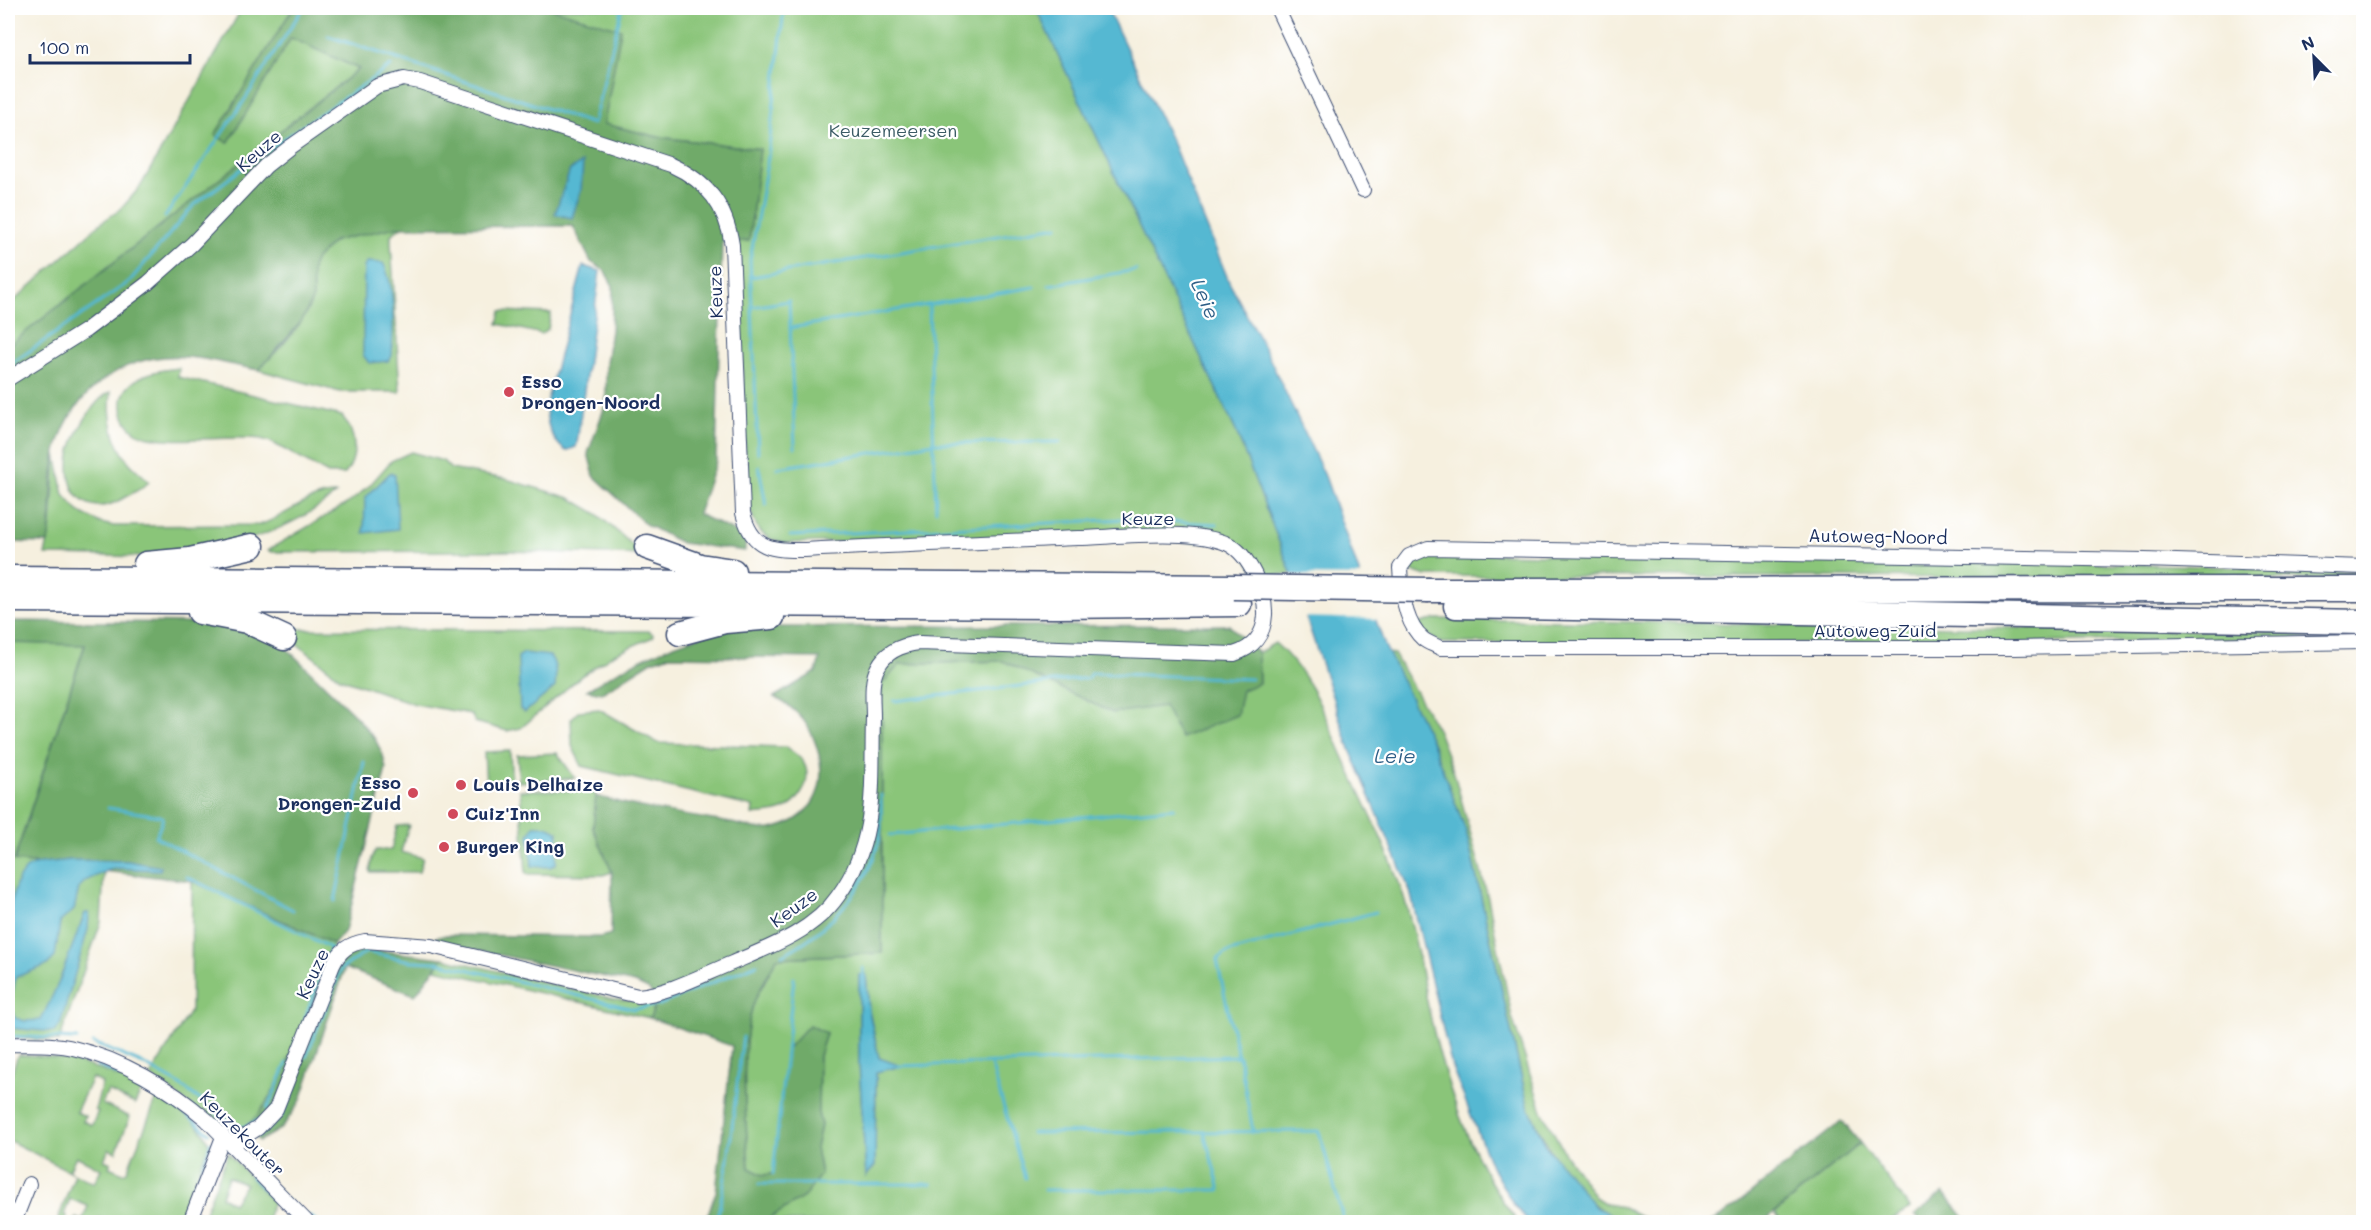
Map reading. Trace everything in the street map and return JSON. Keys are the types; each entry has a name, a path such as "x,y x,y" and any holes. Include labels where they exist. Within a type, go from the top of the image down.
{"highway":[{"path":"8,566 163,564 217,555 252,546"},
{"path":"648,547 700,566 757,575 781,583"},
{"path":"8,578 781,583 2364,622"},
{"path":"1431,598 2364,589"},
{"path":"8,600 939,604 1236,596"},
{"path":"148,600 247,621 284,638"},
{"path":"680,633 725,621 939,604"}],"street":[{"path":"1277,8 1363,190"},
{"name":"Keuze","path":"8,379 86,330 148,283 192,244 266,166 298,141 377,86 404,80 420,82 671,165 704,184 717,199 729,227 732,245 743,513 751,534 759,543 781,550 805,550 1131,536 1205,539 1229,544 1239,551 1251,570 1262,595 1265,616 1260,637 1247,650 1234,654 919,643 905,645 893,651 883,659 874,679 871,807 865,844 843,890 820,916 769,948 661,991 638,996 431,946 365,941 355,943 338,955 333,964 276,1108 258,1128 227,1141"},
{"name":"Autoweg-Noord","path":"1400,568 1409,556 1428,548 2145,560 2364,567"},
{"name":"Autoweg-Zuid","path":"1400,568 1407,610 1413,627 1423,639 1440,648 2015,648 2364,642"},
{"name":"Keuzekouter","path":"8,1044 71,1047 105,1058 189,1105 307,1222"},
{"path":"190,1222 227,1141"},
{"path":"14,1222 29,1184"}],"green space":[{"path":"242,8 293,8 215,135 228,143 291,37 359,69 8,346 8,306 102,222 121,209 140,187"},
{"path":"293,8 549,8 621,29 604,124 658,137 760,149 749,241 722,242 716,461 698,514 746,537 745,551 681,543 645,524 594,476 588,453 606,403 606,363 611,330 613,286 604,270 591,262 573,226 396,227 334,241 316,259 312,268 313,298 301,322 259,370 200,358 165,357 127,366 110,375 95,387 70,416 56,452 48,543 8,542 8,346 359,69 291,38 228,143 215,135"},
{"name":"Keuzemeersen","path":"549,8 1036,8 1236,431 1292,575 1258,574 1234,543 1015,537 786,543 763,534 758,529 747,498 737,240 749,241 760,149 658,137 604,124 620,29"},
{"path":"402,227 391,235 400,392 340,392 259,370 303,319 313,295 312,267 317,256 335,241"},
{"path":"501,311 551,313 548,329 542,334 498,324"},
{"path":"179,368 178,377 342,416 350,429 354,445 352,460 345,474 328,474 271,442 261,439 171,439 137,433 131,428 123,414 122,398 126,391 136,380 148,374"},
{"path":"111,392 110,410 115,437 130,464 149,482 112,504 93,505 85,502 74,490 70,480 70,453 75,438 93,407"},
{"path":"411,452 443,461 451,469 506,479 570,498 596,513 644,555 502,551 271,552 268,550 350,502 370,485 391,461"},
{"path":"56,454 64,495 78,511 100,523 114,526 259,525 306,502 325,495 336,494 319,507 278,529 232,545 209,550 150,557 45,555 51,525"},
{"path":"1429,553 2145,564 2363,572 2364,579 1426,576 1405,569 1407,564"},
{"path":"1436,619 2363,633 2364,637 2015,643 1441,643 1426,635 1417,624"},
{"path":"8,621 213,623 279,641 353,713 375,739 383,755 386,769 345,931 334,944 192,881 14,861 85,645 8,643"},
{"path":"1229,625 1258,653 1259,683 1242,690 1237,715 1181,738 1164,706 1113,713 1003,661 900,664 882,684 882,953 777,958 757,995 750,1018 746,1038 744,1082 749,1168 763,1175 773,1174 786,1050 809,1025 826,1033 819,1056 818,1113 821,1125 816,1148 821,1174 804,1197 767,1220 705,1222 716,1192 732,1046 650,1018 657,1000 648,989 635,983 427,940 446,935 600,937 611,934 612,872 593,828 596,796 646,808 762,829 784,825 805,812 817,793 820,781 819,755 813,736 804,720 774,697 816,672 820,658 667,656 652,661 602,693 587,690 640,660 674,645 731,627"},
{"path":"282,629 649,631 653,637 614,654 580,677 521,728 507,731 475,722 471,714 415,704 340,678 282,632"},
{"path":"8,643 85,644 14,860 104,871 101,922 59,1041 8,1038"},
{"path":"1275,643 1287,654 1306,680 1322,709 1377,828 1410,916 1434,1034 1461,1120 1486,1173 1518,1222 1344,1222 1340,1219 1332,1222 760,1222 767,1220 821,1174 816,1148 821,1125 818,1113 819,1056 826,1033 786,1050 773,1174 763,1175 749,1168 744,1082 746,1038 757,995 777,958 882,953 882,684 900,664 1004,661 1113,713 1242,690 1259,682 1258,653","holes":["866,974 869,1011 879,1058 900,1066 876,1072 875,1165 866,1176 859,1063 859,975"]},
{"path":"1388,653 1394,654 1438,731 1454,773 1488,898 1512,1017 1542,1111 1566,1155 1595,1197 1606,1204 1623,1207 1652,1222 1628,1222 1611,1216 1580,1192 1555,1158 1528,1106 1466,831 1431,740"},
{"path":"599,709 658,743 786,747 799,757 805,766 807,774 804,790 787,808 773,813 752,815 753,807 582,766 572,746 571,719 579,711"},
{"path":"510,751 512,783 486,785 484,752"},
{"path":"557,753 575,778 519,782 517,755"},
{"path":"520,790 593,791 596,796 593,828 612,872 603,875 526,874"},
{"path":"409,825 401,852 423,858 419,872 370,872 376,850 391,850 397,826"},
{"path":"192,881 334,944 329,964 274,1094 256,1120 231,1135 150,1076 191,1010"},
{"path":"367,949 443,958 415,995 345,968 301,1100 282,1128 259,1141 246,1126 258,1115 283,1072 308,1018 333,951 347,955"},
{"path":"443,958 615,999 643,1002 657,1000 650,1018 435,969"},
{"path":"18,1055 51,1057 82,1064 112,1074 142,1089 135,1104 108,1091 102,1104 130,1117 116,1152 109,1149 104,1160 111,1163 109,1167 123,1173 127,1171 157,1098 195,1123 209,1145 178,1222 112,1222 99,1218 97,1222 74,1222 76,1218 82,1221 88,1206 70,1199 64,1215 67,1216 65,1222 58,1219 75,1174 71,1172 94,1183 101,1169 76,1156 69,1171 8,1140 8,1083","holes":["92,1078 102,1083 95,1110 98,1111 92,1125 83,1121 85,1116 76,1112"]},
{"path":"1842,1121 1860,1143 1763,1222 1710,1222 1722,1216"},
{"path":"1860,1143 1910,1208 1889,1222 1782,1222 1775,1213"},
{"path":"228,1153 273,1202 266,1222 237,1220 234,1222 214,1213 210,1222 201,1222","holes":["228,1177 246,1184 233,1203 221,1197"]},
{"path":"1943,1192 1968,1222 1921,1222 1915,1215"}],"water":[{"name":"Leie","path":"1036,8 1107,8 1173,144 1230,284 1266,351 1325,476 1385,646 1431,740 1466,831 1528,1106 1546,1146 1596,1208 1629,1222 1529,1222 1514,1205 1491,1166 1452,1067 1410,891 1349,747 1292,575 1236,431"},
{"path":"583,162 581,190 572,218 555,214 570,170"},
{"path":"367,262 383,263 390,284 393,334 392,356 388,361 369,363 363,355 364,267"},
{"path":"583,266 600,271 577,443 576,447 566,451 556,441 550,430 546,404"},
{"path":"390,473 395,475 398,529 364,533 365,498"},
{"path":"524,653 550,656 556,675 555,687 525,712 520,709 518,657"},
{"path":"534,826 546,826 558,831 556,864 550,867 532,866 529,835"},
{"path":"71,860 128,861 161,867 160,870 113,868 85,881 79,888 74,910 60,922 55,957 47,965 16,977 10,1005 15,1018 25,1021 41,1020 58,984 85,913 89,913 88,929 60,1025 55,1032 8,1028 7,944 12,898 18,881 30,866"},
{"path":"866,974 869,1011 879,1058 901,1066 876,1072 875,1165 866,1177 859,1063 859,975"}],"pier":[{"path":"1288,575 1363,576 1378,619 1303,617"}],"waterway":[{"path":"165,217 242,104 303,8"},
{"path":"328,36 593,124 622,8"},
{"path":"758,453 750,260 768,157 784,8"},
{"path":"8,366 129,282 193,206 253,160 391,66"},
{"path":"751,277 1058,226"},
{"path":"1049,285 1136,270"},
{"path":"790,328 1034,287"},
{"path":"752,307 789,301 795,447"},
{"path":"929,305 936,510"},
{"path":"777,468 934,443 1060,442"},
{"path":"759,467 766,505"},
{"path":"790,536 1125,519 1217,524"},
{"path":"894,701 1088,678 1091,673 1251,679"},
{"path":"335,901 364,762"},
{"path":"782,955 814,935 829,922 854,893 865,876 879,841 881,795"},
{"path":"108,808 160,816 163,818 156,837 293,910"},
{"path":"890,835 1174,808"},
{"path":"187,877 331,948 305,1018"},
{"path":"1238,1056 1217,960 1226,953 1376,912"},
{"path":"306,1057 341,969 366,952 411,961 437,962 634,1009 659,1005 757,964"},
{"path":"863,968 863,977"},
{"path":"773,1174 794,978"},
{"path":"8,1036 77,1039"},
{"path":"716,1222 729,1153 743,1037"},
{"path":"93,1043 141,1063 179,1084 236,1127 245,1127 257,1121"},
{"path":"37,1051 56,1052 88,1061"},
{"path":"897,1066 1239,1056 1253,1131"},
{"path":"267,1109 287,1063"},
{"path":"991,1064 1025,1178"},
{"path":"97,1065 156,1094 209,1133"},
{"path":"259,1135 281,1116 297,1081"},
{"path":"1031,1133 1319,1131 1344,1222"},
{"path":"1044,1190 1220,1190 1204,1132"},
{"path":"202,1170 211,1142"},
{"path":"251,1176 277,1203"},
{"path":"189,1204 199,1178"},
{"path":"759,1184 932,1184"},
{"path":"283,1210 298,1222"},
{"path":"182,1222 186,1214"},
{"path":"310,1216 317,1222"}],"place":[{"name":"Esso Drongen-Noord","path":"509,392"},
{"name":"Louis Delhaize","path":"461,785"},
{"name":"Esso Drongen-Zuid","path":"413,793"},
{"name":"Cuiz'Inn","path":"453,814"},
{"name":"Burger King","path":"444,847"}]}
